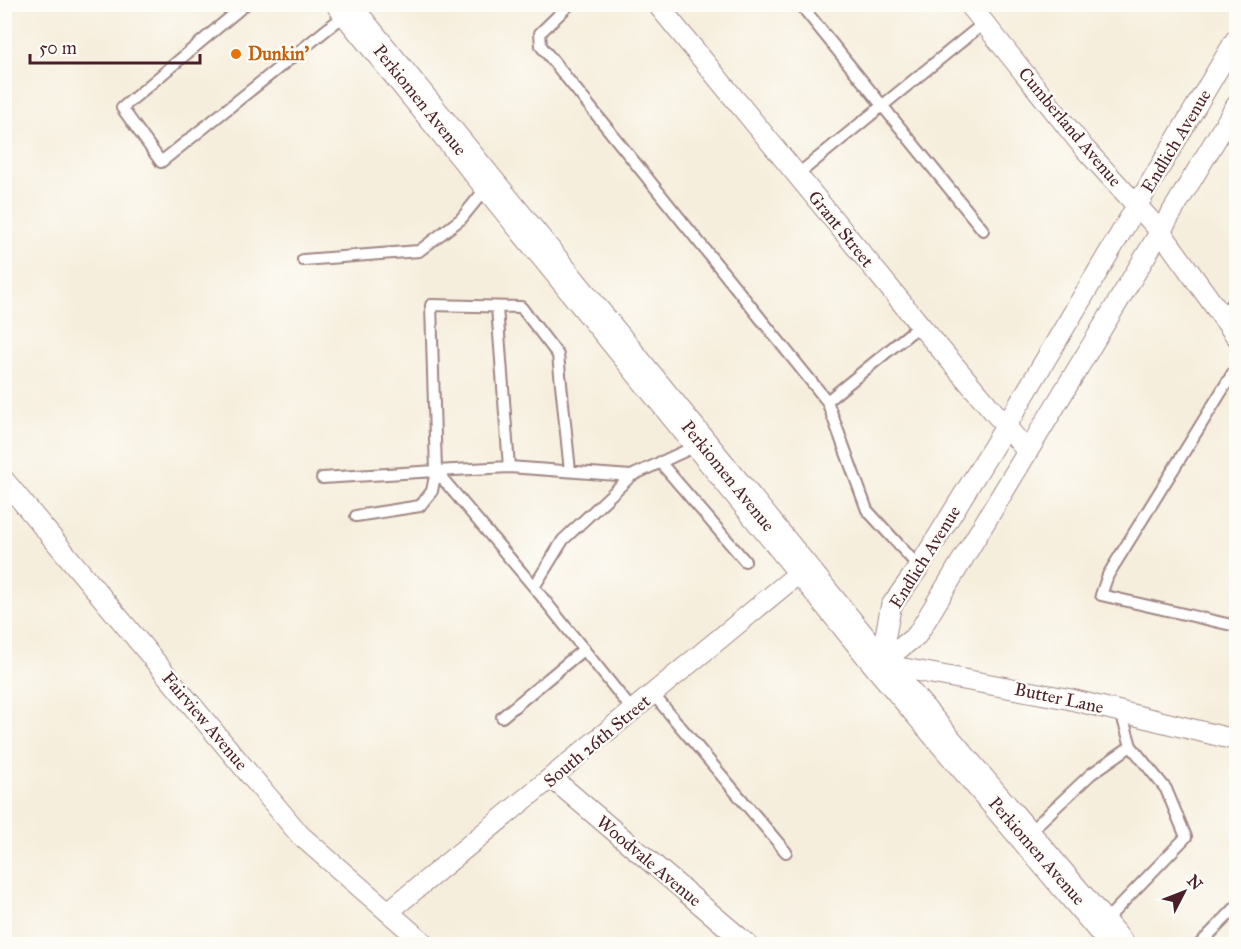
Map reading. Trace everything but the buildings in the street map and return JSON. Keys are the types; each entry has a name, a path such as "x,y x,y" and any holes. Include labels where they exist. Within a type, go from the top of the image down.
{"main road":[{"name":"Perkiomen Avenue","path":"350,7 489,184 880,664 1109,935"}],"street":[{"name":"Grant Street","path":"657,4 920,325 1027,451"},
{"name":"Cumberland Avenue","path":"969,4 1084,148 1161,232 1236,336"},
{"name":"Endlich Avenue","path":"880,664 891,606 919,567 1006,426 1236,39"},
{"name":"Endlich Avenue","path":"880,664 917,635 1236,106"},
{"name":"Fairview Avenue","path":"4,480 300,835 425,945"},
{"name":"South 26th Street","path":"388,912 804,569"},
{"name":"Butter Lane","path":"880,664 1069,699 1236,740"},
{"name":"Woodvale Avenue","path":"552,778 747,945"}],"lane":[{"path":"246,4 122,108 161,162 350,7"},
{"path":"570,4 540,33 541,46 827,401 867,510 919,567"},
{"path":"800,4 983,230"},
{"path":"796,175 984,23"},
{"path":"303,260 419,251 460,219 489,184"},
{"path":"1220,314 1236,301"},
{"path":"356,516 420,506 432,491 436,471 431,306 521,308 558,355 570,471"},
{"path":"497,307 509,466"},
{"path":"827,401 920,325"},
{"path":"1236,369 1108,575 1101,595 1236,627"},
{"path":"534,587 563,540 632,476 701,443"},
{"path":"660,462 745,561"},
{"path":"322,478 509,466 632,476"},
{"path":"436,471 534,587 633,711"},
{"path":"502,717 584,649"},
{"path":"653,694 786,852"},
{"path":"1109,935 1186,837 1166,789 1131,746 1121,712"},
{"path":"1024,837 1091,774 1131,746"},
{"path":"1200,945 1236,907"}],"place":[{"name":"Dunkin'","path":"236,54"}]}
